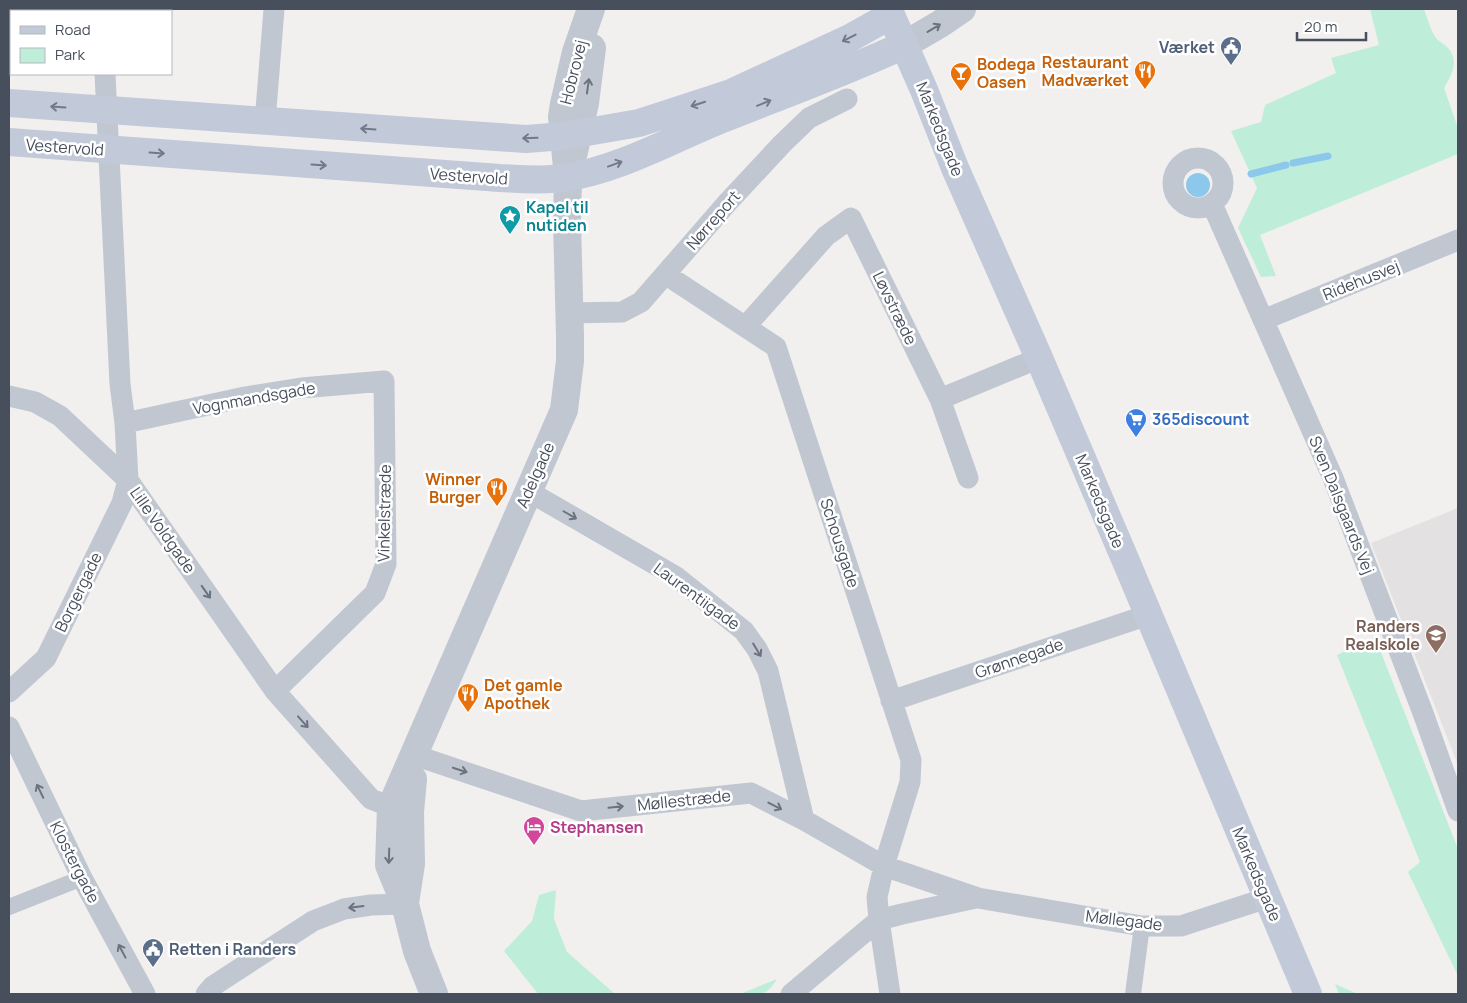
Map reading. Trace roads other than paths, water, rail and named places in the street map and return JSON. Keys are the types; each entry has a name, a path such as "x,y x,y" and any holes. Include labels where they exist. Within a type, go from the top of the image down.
{"main road":[{"path":"9,104 526,139 572,135 639,123 731,93 850,38 894,11"},
{"name":"Markedsgade","path":"894,11 904,45 955,168 1039,358 1308,994"},
{"name":"Vestervold","path":"9,142 500,178 535,180 568,177 599,169 648,151 718,120 862,64 904,45"}],"street":[{"path":"265,122 274,9"},
{"name":"Hobrovej","path":"568,177 572,135 585,102 592,57 593,9"},
{"path":"904,45 962,9"},
{"name":"Lille Voldgade","path":"105,75 120,374 128,480 275,691 371,799 401,810"},
{"name":"Nørreport","path":"570,313 622,312 641,302 728,202 782,144 809,118 847,99"},
{"name":"Adelgade","path":"401,810 414,755 564,410 570,361 568,177"},
{"name":"Sven Dalsgaards Vej","path":"1212,204 1332,478 1458,811"},
{"name":"Løvstræde","path":"745,327 826,236 851,218 940,398 968,478"},
{"name":"Ridehusvej","path":"1263,320 1458,240"},
{"name":"Schousgade","path":"665,274 776,347 910,760 910,782 884,866 877,897 890,994"},
{"path":"940,398 1039,358"},
{"name":"Vognmandsgade","path":"125,423 245,397 292,389 384,382"},
{"name":"Vinkelstræde","path":"275,691 375,593 386,564 384,382"},
{"path":"9,396 35,402 60,416 128,480"},
{"name":"Borgergade","path":"9,692 46,658 122,503 128,480"},
{"name":"Laurentiigade","path":"528,491 675,576 744,631 757,649 768,671 804,820"},
{"name":"Grønnegade","path":"891,701 1148,615"},
{"name":"Klostergade","path":"9,727 82,878 145,994"},
{"name":"Møllestræde","path":"414,755 582,811 750,793 804,820 884,866"},
{"path":"401,810 389,865 405,904 417,951 434,994"},
{"name":"Møllegade","path":"884,866 978,898 1142,926 1181,926 1267,898"},
{"path":"9,907 82,878"},
{"name":"Møllegade","path":"879,920 978,898"},
{"path":"206,994 213,986 313,921 344,909 371,905 405,904"},
{"path":"791,994 879,920"},
{"path":"1132,994 1142,926"}],"water":[{"path":"1198,173 1207,176 1210,185 1207,194 1198,197 1189,194 1186,185 1189,176"}],"waterway":[{"path":"1293,163 1328,156"},
{"path":"1251,174 1286,165"}],"place":[{"name":"Værket","path":"1231,66"},
{"name":"Restaurant Madværket","path":"1145,90"},
{"name":"Bodega Oasen","path":"961,92"},
{"name":"Kapel til nutiden","path":"510,235"},
{"name":"365discount","path":"1136,438"},
{"name":"Winner Burger","path":"497,507"},
{"name":"Randers Realskole","path":"1436,654"},
{"name":"Det gamle Apothek","path":"468,713"},
{"name":"Stephansen","path":"534,846"},
{"name":"Retten i Randers","path":"153,968"}]}
